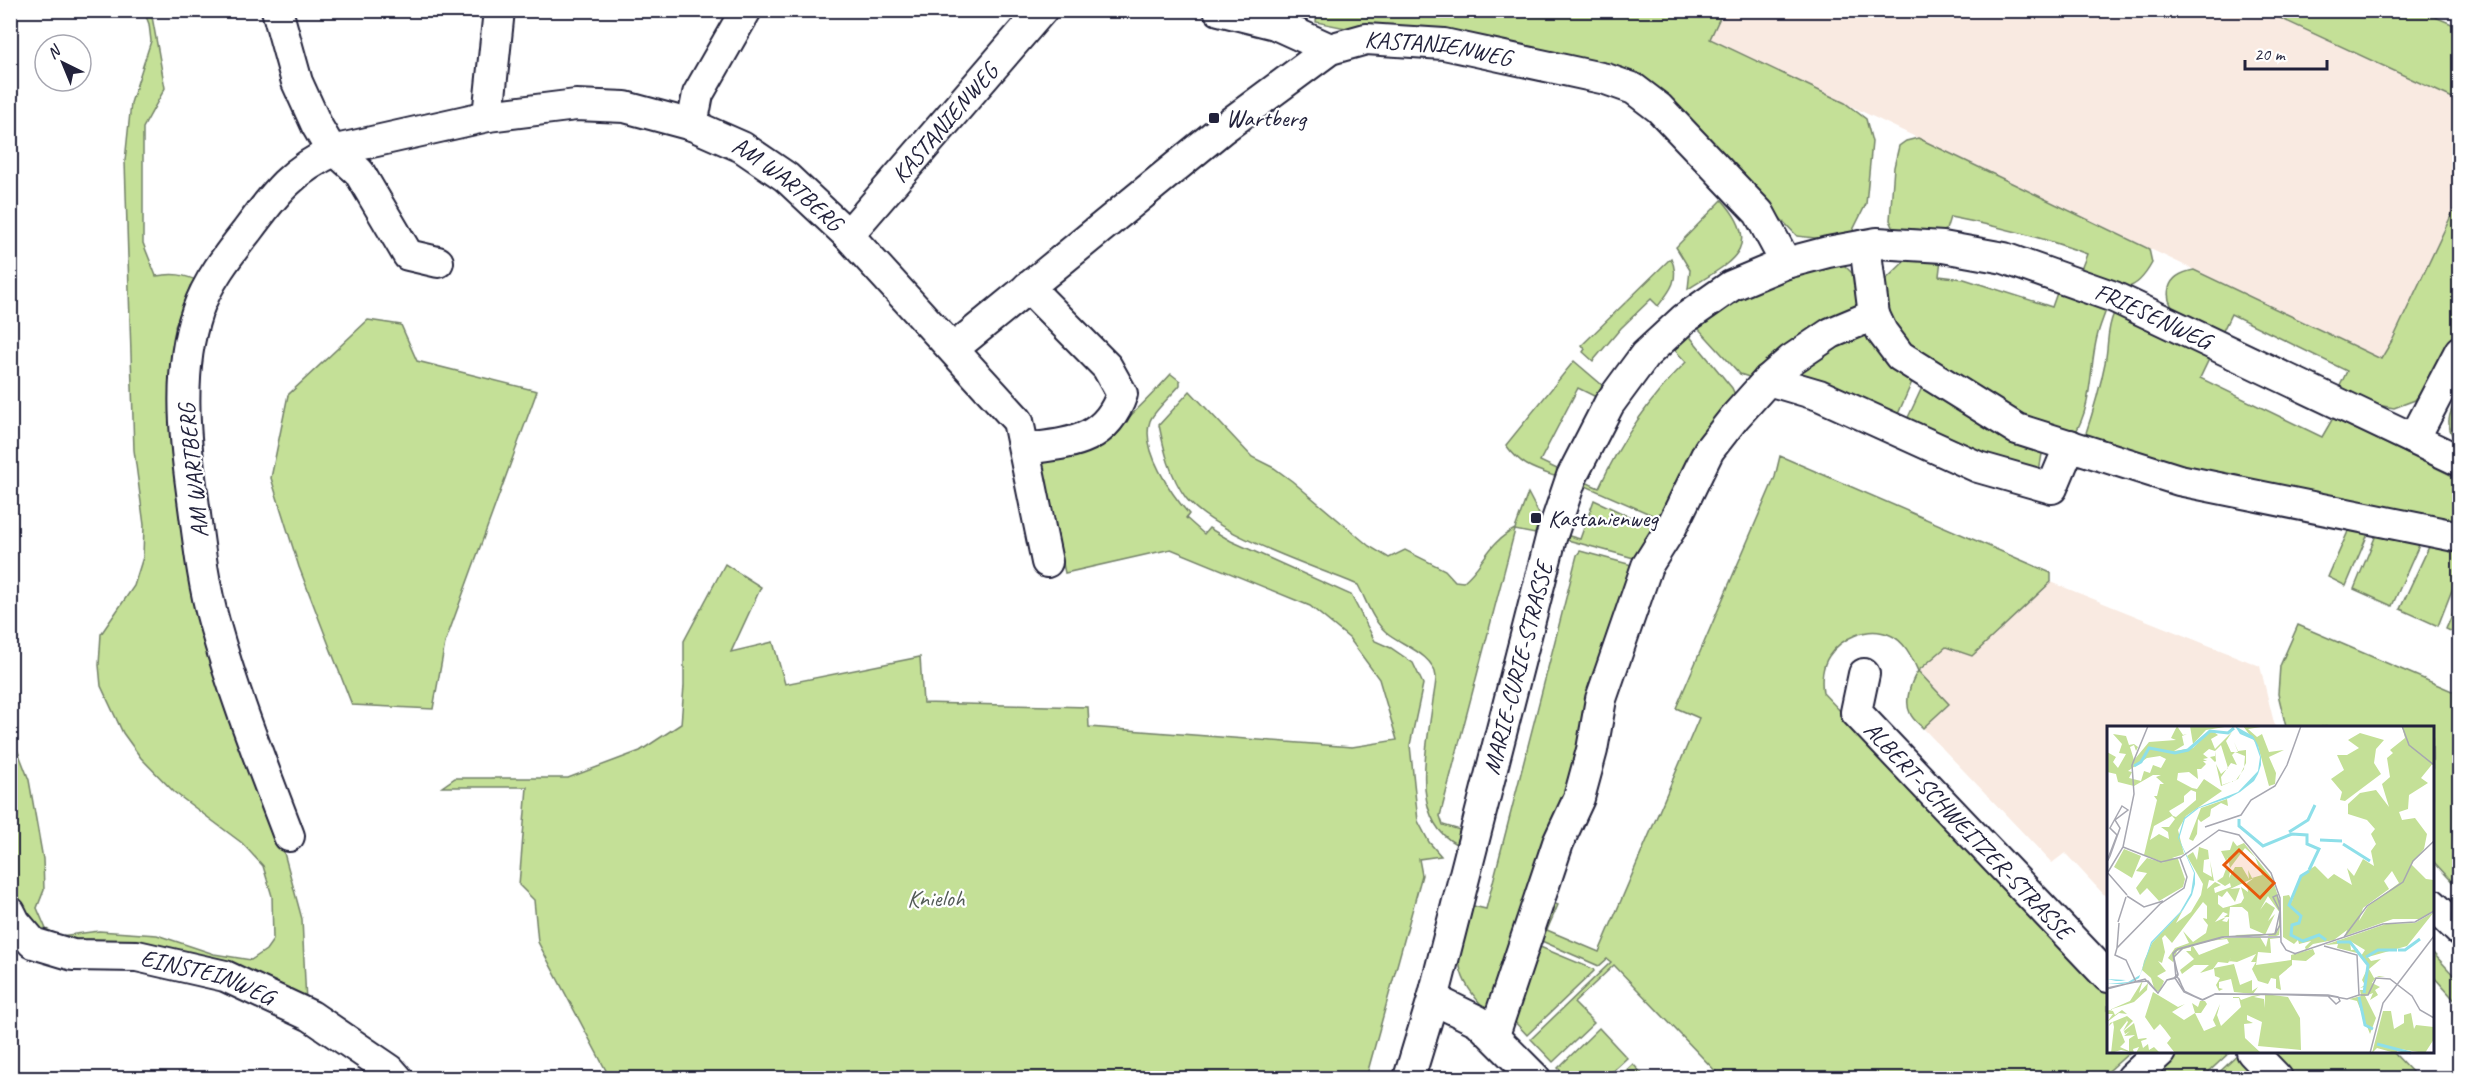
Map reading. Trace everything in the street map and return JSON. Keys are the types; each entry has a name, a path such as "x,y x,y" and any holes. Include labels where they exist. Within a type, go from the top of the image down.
{"street":[{"path":"277,10 297,82 327,143 359,172 408,255 438,262"},
{"path":"488,116 499,10"},
{"path":"692,125 698,94 746,10"},
{"name":"KASTANIENWEG","path":"848,235 1042,10"},
{"name":"KASTANIENWEG","path":"1219,10 1275,24 1330,49"},
{"name":"KASTANIENWEG","path":"953,349 1222,129 1330,49 1366,39 1444,44 1606,79 1634,89 1659,108 1759,213 1786,263"},
{"name":"AM WARTBERG","path":"289,836 239,703 213,620 187,453 185,393 190,344 197,311 226,258 274,194 297,172 316,159 336,150 488,116 576,105 625,107 692,125 742,147 786,177 848,235 1018,421 1026,448 1047,562"},
{"path":"1871,244 1874,315 1882,332 1900,356 2017,429 2179,480 2460,537"},
{"name":"MARIE-CURIE-STRASSE","path":"1409,1078 1433,999 1551,538 1572,476 1590,439 1622,384 1645,355 1684,319 1731,286 1786,263 1871,244"},
{"name":"FRIESENWEG","path":"1871,244 1943,247 2004,258 2114,297 2460,461"},
{"path":"1026,448 1076,442 1092,434 1108,420 1118,406 1122,393 1107,367 1028,287"},
{"path":"1494,1035 1558,843 1579,798 1602,699 1647,566 1671,528 1709,450 1768,380 1791,360 1831,333 1874,315"},
{"path":"2414,439 2460,351"},
{"path":"1768,380 1819,394 1978,467 2052,488 2070,445"},
{"name":"ALBERT-SCHWEITZER-STRASSE","path":"1864,674 1856,712 2107,975"},
{"path":"2434,905 2460,932"},
{"name":"EINSTEINWEG","path":"10,912 15,922 33,943 73,955 137,956 225,976 311,1016 390,1070 396,1078"},
{"path":"1433,999 1478,1022 1494,1035 1535,1078"},
{"path":"2132,1078 2159,1053"},
{"path":"2253,1053 2277,1078"}],"shaded area":[{"path":"1723,11 2265,11 2459,101 2459,199 2393,339 2381,359 1710,39"},
{"path":"2051,582 2260,666 2275,726 2107,726 2107,898 2065,853 2052,863 1923,728 1949,704 1918,672 1946,647 1972,656"}],"green space":[{"path":"144,11 151,11 165,88 143,128 143,243 156,276 178,275 200,282 197,288 190,286 175,327 185,330 179,410 280,838 302,919 306,1002 44,936 17,909 11,895 10,731 29,780 43,859 44,890 37,908 46,929 60,936 99,931 157,935 214,954 251,960 266,950 273,940 272,896 263,866 242,843 174,792 141,758 123,733 101,686 99,665 101,634 134,586 143,557 144,525 134,450 125,161 131,103 151,41 149,24"},
{"path":"1311,11 1723,11 1710,39 1845,103 1866,119 1872,142 1866,204 1852,232 1824,239 1797,236 1659,91 1316,22 1317,12"},
{"path":"2265,11 2421,11 2459,27 2459,101"},
{"path":"1918,138 2149,249 2152,263 2136,283 2129,287 2121,287 2080,272 2087,254 2053,242 1985,224 1950,217 1946,230 1934,234 1894,229 1890,220 1894,167 1899,146 1906,141"},
{"path":"2459,199 2459,327 2437,372 2415,400 2394,408 2372,404 2338,390 2347,371 2231,314 2221,335 2185,319 2177,313 2168,298 2173,280 2182,273 2194,270 2381,359 2393,339"},
{"path":"1722,200 1735,217 1741,231 1741,243 1737,253 1728,262 1688,289 1690,270 1676,247"},
{"path":"1671,258 1675,272 1673,284 1663,300 1658,306 1651,299 1621,328 1593,361 1583,352 1585,349 1582,345"},
{"path":"1908,258 1941,259 1939,276 1964,279 2052,307 2058,290 2106,310 2094,349 2088,399 2074,435 2050,432 1895,340 1880,285"},
{"path":"1841,262 1864,285 1864,303 1755,379 1740,374 1697,327 1742,296 1788,276"},
{"path":"2114,313 2209,359 2200,378 2322,437 2333,418 2459,479 2459,530 2216,480 2085,436 2101,382"},
{"path":"368,320 401,325 417,361 537,391 445,643 433,709 352,705 299,567 271,478 288,395"},
{"path":"1868,329 1915,375 1895,421 1786,371"},
{"path":"1687,333 1732,388 1736,397 1659,518 1581,484 1583,481 1599,488 1636,421 1659,391 1686,362 1670,345"},
{"path":"1574,361 1602,385 1596,397 1578,388 1540,461 1559,470 1557,477 1523,462 1506,445"},
{"name":"Knieloh","path":"1171,374 1180,381 1180,385 1152,417 1148,432 1149,445 1159,471 1189,514 1186,518 1204,534 1209,528 1231,541 1351,595 1375,641 1391,648 1413,663 1423,684 1410,745 1418,821 1429,842 1441,856 1419,859 1422,875 1366,1078 610,1078 538,942 534,900 519,885 527,787 442,787 455,778 568,778 640,751 681,724 684,641 725,564 761,587 731,652 773,642 785,684 920,657 923,703 1088,707 1089,727 1352,747 1397,740 1379,679 1349,638 1310,606 1171,549 1065,573 1041,462 1061,459 1097,442 1129,417"},
{"path":"1925,381 2044,443 2039,471 2010,468 1905,424"},
{"path":"1190,391 1252,457 1274,468 1292,481 1369,546 1389,558 1405,550 1445,570 1455,581 1463,582 1492,547 1515,529 1528,493 1540,516 1535,534 1515,530 1440,816 1443,825 1460,830 1456,844 1441,832 1431,817 1426,799 1425,758 1436,683 1434,669 1423,656 1392,637 1381,627 1358,585 1291,559 1241,536 1218,524 1186,498 1172,472 1159,425"},
{"path":"2459,394 2459,448 2451,433 2449,421"},
{"path":"1780,456 2051,573 2051,582 1972,656 1946,647 1918,671 1900,641 1882,632 1864,633 1840,644 1829,656 1823,669 1822,688 1823,693 2107,991 2107,1053 2129,1053 2101,1078 1722,1078 1614,965 1574,1003 1594,1023 1553,1062 1531,1039 1611,962 1607,959 1599,966 1537,939 1545,900 1558,905 1547,930 1599,952 1699,718 1676,708 1775,477"},
{"path":"1594,500 1656,529 1645,561 1560,538 1562,534 1580,539"},
{"path":"2373,522 2346,586 2328,577 2350,527"},
{"path":"2378,530 2424,534 2392,606 2354,589"},
{"path":"2435,534 2459,541 2459,572 2438,626 2400,609"},
{"path":"1580,551 1643,568 1575,793 1489,1013 1467,986 1462,974 1459,963 1461,938 1469,905 1486,909 1577,555"},
{"path":"2459,599 2459,635 2446,629"},
{"path":"2298,625 2459,694 2459,889 2434,862 2434,726 2286,726 2278,694 2280,666"},
{"path":"1918,671 1949,704 1923,728 1908,708 1908,697"},
{"path":"1533,944 1594,971 1527,1035 1513,1020"},
{"path":"2434,954 2459,981 2459,1005 2434,977"},
{"path":"1599,1028 1627,1058 1605,1078 1568,1078 1558,1068"},
{"path":"2178,1053 2229,1053 2202,1078 2167,1078 2160,1071"},
{"path":"2242,1053 2268,1078 2240,1076 2238,1078 2213,1078"},
{"path":"2263,1053 2394,1053 2418,1078 2287,1078"},
{"path":"1633,1064 1646,1078 1618,1078"}],"place":[{"name":"Wartberg","path":"1214,118"},
{"name":"Kastanienweg","path":"1536,518"}]}
